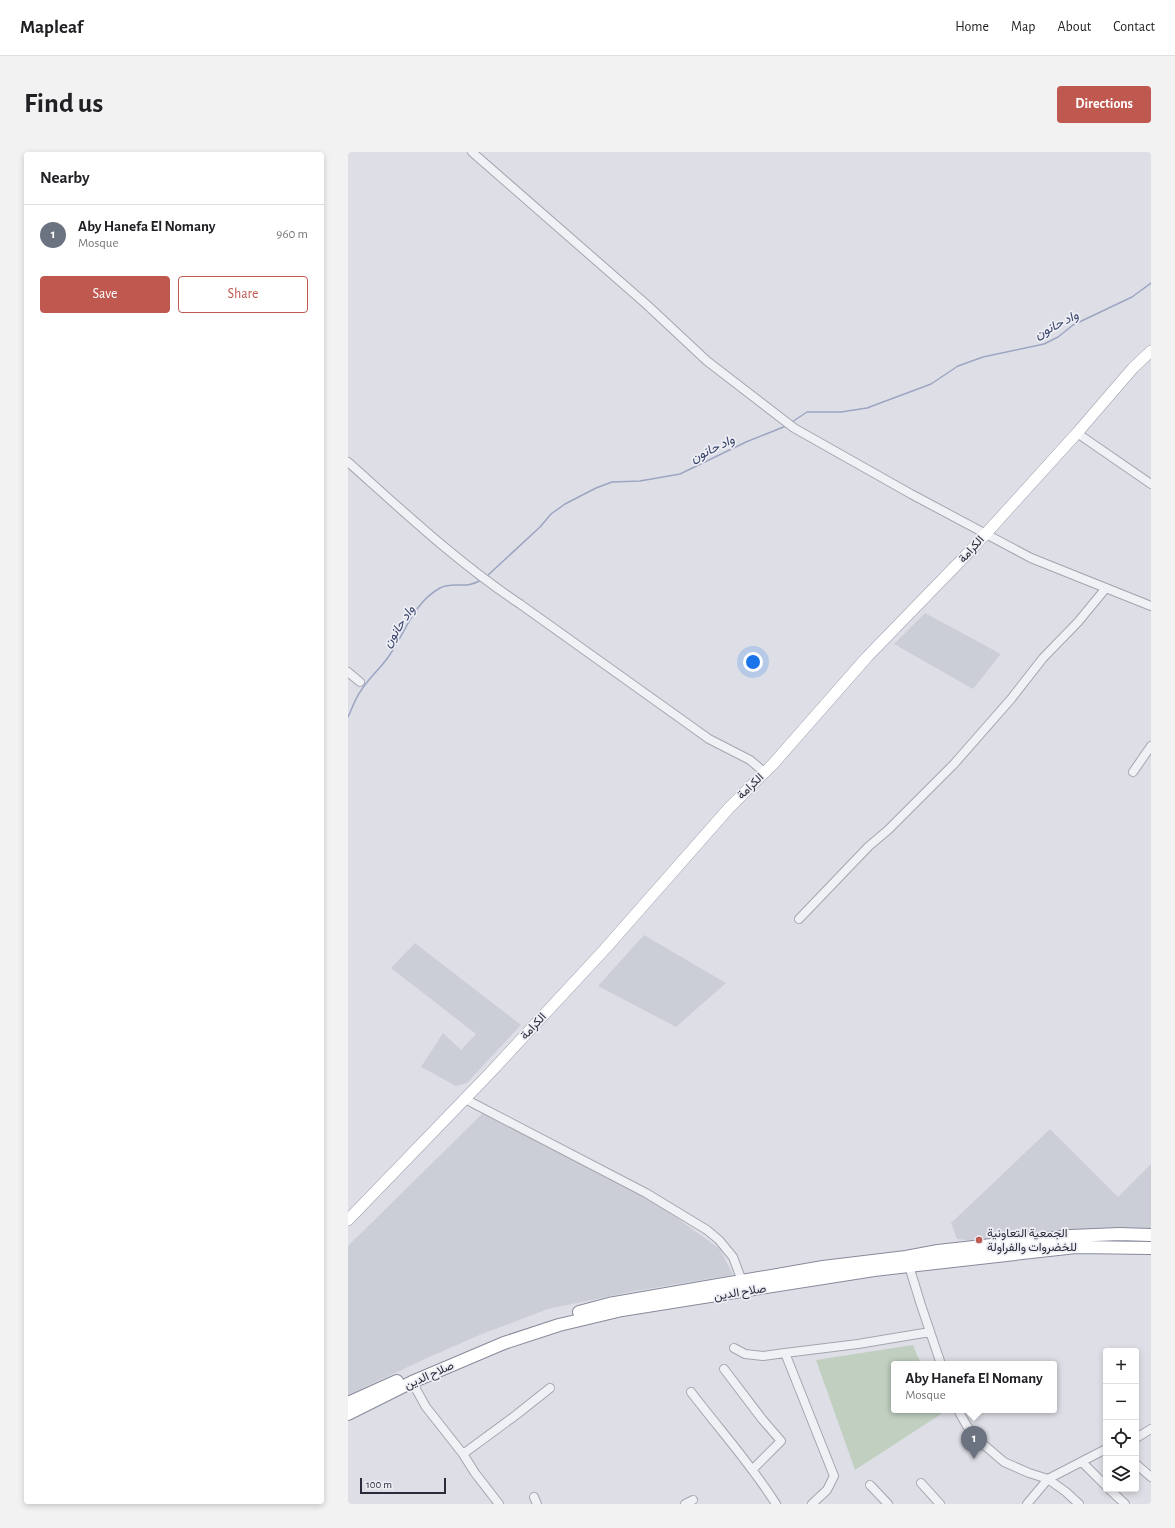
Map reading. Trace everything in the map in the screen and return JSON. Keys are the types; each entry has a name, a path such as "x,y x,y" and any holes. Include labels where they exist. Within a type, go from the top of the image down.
{"highway":[{"name":"صلاح الدين","path":"348,1403 435,1364 534,1324 609,1304 823,1267 906,1257 938,1251 1071,1236 1119,1234 1151,1235"},
{"name":"صلاح الدين","path":"348,1414 412,1382 504,1343 559,1325 622,1310 909,1266 1076,1247 1151,1248"}],"main road":[{"name":"الكرامة","path":"348,1220 465,1099 605,949 743,792 779,757 863,662 972,549 984,534 1077,434 1133,368 1151,351"}],"street":[{"path":"472,152 646,304 707,361 794,428 984,534 1031,558 1151,606"},
{"path":"1077,434 1151,484"},
{"path":"348,462 488,582 709,739 750,760 764,772"},
{"path":"799,919 870,846 954,764 1011,700 1043,658 1078,622 1106,588"},
{"path":"348,672 360,682"},
{"path":"1133,772 1151,746"},
{"path":"465,1099 646,1193 707,1230 719,1240 733,1256 742,1282"},
{"path":"909,1266 940,1361"},
{"path":"734,1348 745,1354 763,1356 858,1344 930,1332"},
{"path":"785,1353 834,1476 826,1490 812,1504"},
{"path":"724,1369 762,1419 781,1441 753,1469"},
{"path":"412,1382 426,1407 463,1454 475,1473 499,1504"},
{"path":"463,1454 550,1388"},
{"path":"691,1392 740,1456 753,1469 776,1504"},
{"path":"960,1413 967,1426 983,1444 1004,1462 1029,1473 1048,1479 1079,1504"},
{"path":"1139,1436 1151,1429"},
{"path":"1027,1504 1048,1479 1103,1451"},
{"path":"1082,1462 1103,1483"},
{"path":"1139,1467 1151,1477"},
{"path":"921,1483 940,1504"},
{"path":"870,1485 888,1504"},
{"path":"1112,1492 1125,1504"},
{"path":"685,1504 693,1500"}],"shaded area":[{"path":"925,613 1001,654 973,689 894,644"},
{"path":"644,935 726,983 676,1027 598,986"},
{"path":"415,943 521,1025 467,1083 456,1086 421,1067 443,1033 461,1050 476,1034 391,968"},
{"path":"484,1112 656,1203 720,1249 733,1275 635,1291 548,1309 482,1334 348,1395 348,1246"},
{"path":"1050,1129 1118,1197 1151,1164 1151,1229 1118,1227 974,1241 957,1239 951,1223"}],"green space":[{"path":"913,1345 920,1361 891,1361 891,1413 941,1414 855,1470 816,1360"}],"waterway":[{"name":"واد حانون","path":"792,422 807,412 841,412 867,408 931,384 958,366 983,357 1044,344 1058,337 1073,325 1132,297 1151,283"},
{"name":"واد حانون","path":"486,577 540,527 551,514 565,504 596,488 612,482 640,481 680,474 746,442 786,426"},
{"name":"واد حانون","path":"348,717 360,692 389,656 423,601 431,594 445,586 464,585 481,580"}],"place":[{"name":"الجمعية التعاونية للخضروات والفراولة","path":"979,1240"},
{"name":"Aby Hanefa El Nomany","path":"974,1459"}]}
